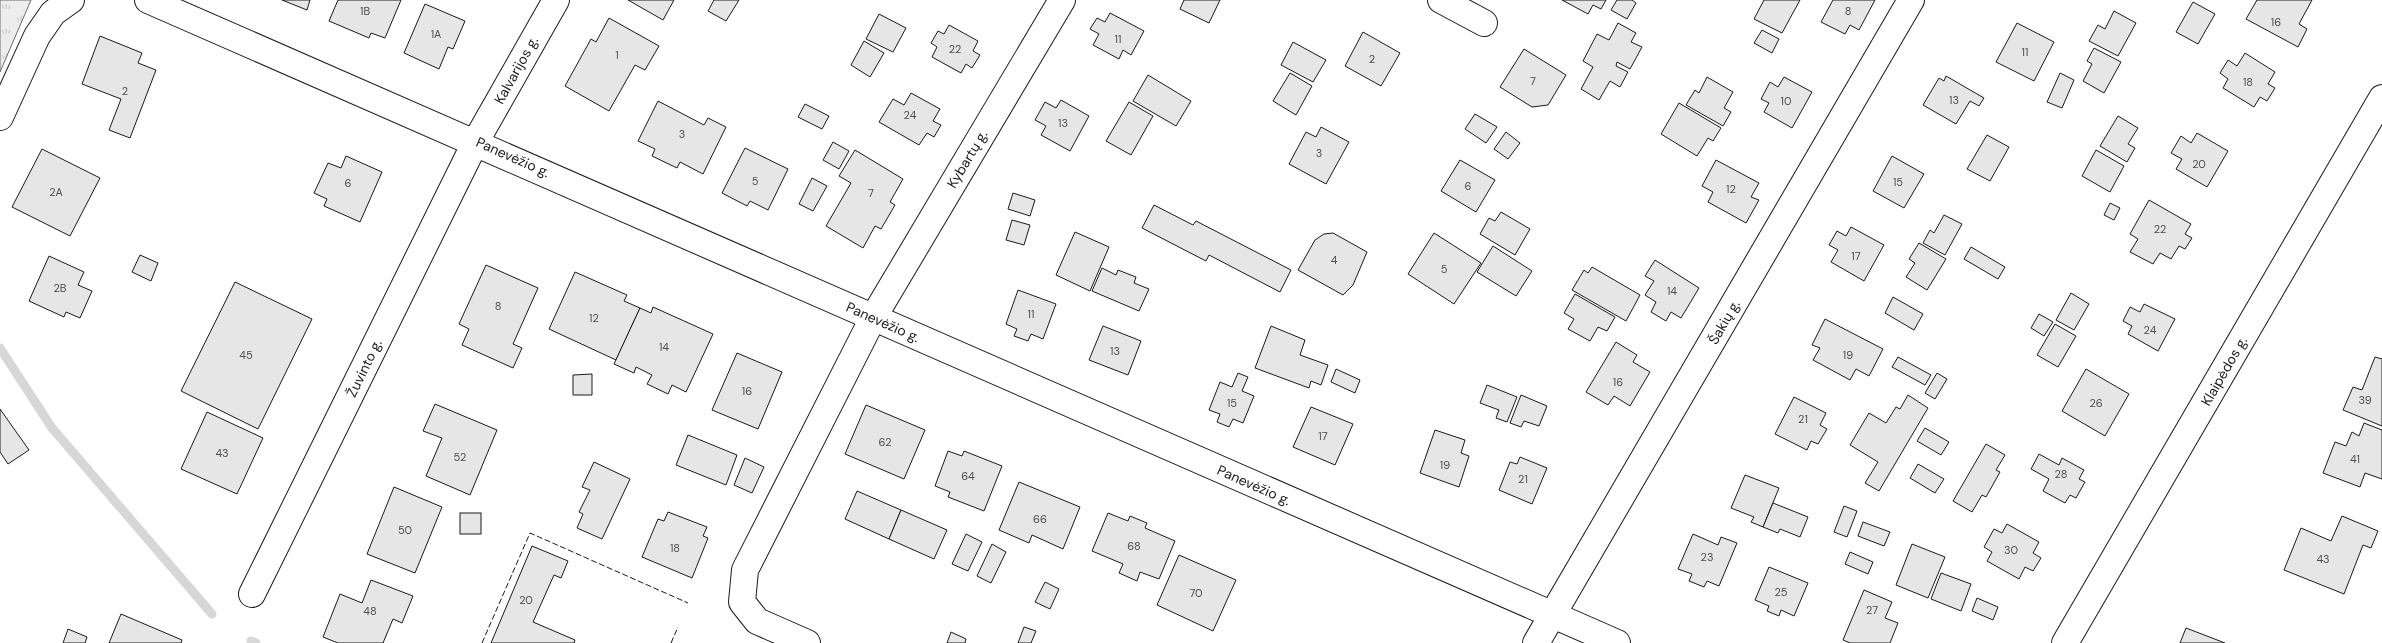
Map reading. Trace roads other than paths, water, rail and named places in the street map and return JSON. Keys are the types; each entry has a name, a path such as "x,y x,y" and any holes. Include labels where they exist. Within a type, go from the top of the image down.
{"street":[{"path":"0,117 37,36 53,13 71,0"},
{"name":"Panevėžio g.","path":"148,0 476,141 873,318 1618,643"},
{"name":"Kalvarijos g.","path":"476,141 556,0"},
{"name":"Kybartų g.","path":"807,643 757,621 742,602 745,570 873,318 1062,0"},
{"path":"1442,0 1484,23"},
{"name":"Šakių g.","path":"1536,643 1911,0"},
{"name":"Klaipėdos g.","path":"2065,643 2382,98"},
{"name":"Žuvinto g.","path":"252,594 476,141"}],"waterway":[{"path":"0,348 52,428 212,614"},
{"path":"251,641 256,643"}]}
